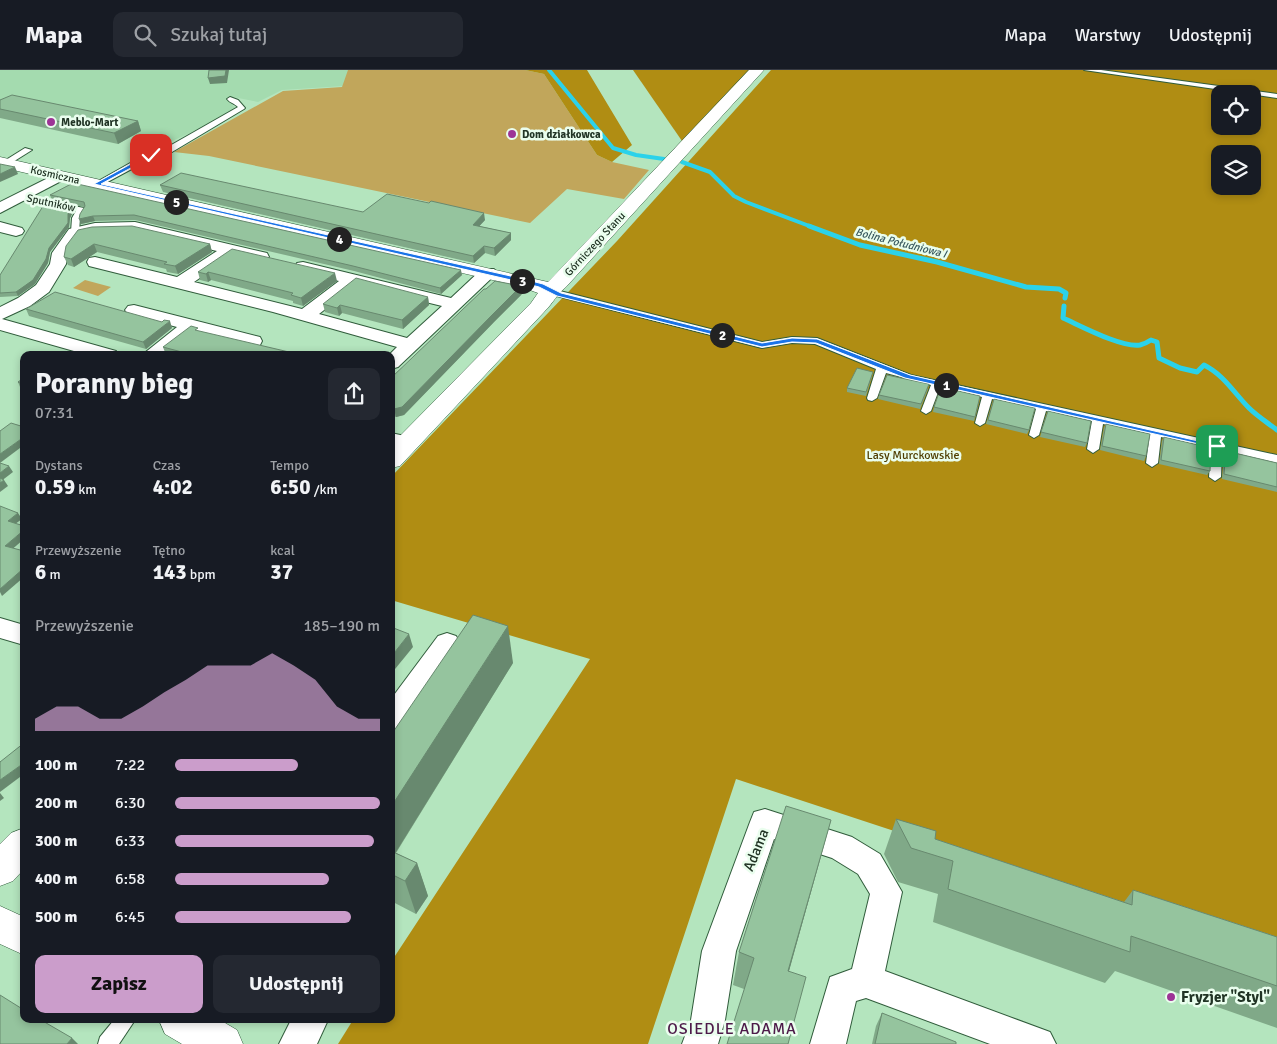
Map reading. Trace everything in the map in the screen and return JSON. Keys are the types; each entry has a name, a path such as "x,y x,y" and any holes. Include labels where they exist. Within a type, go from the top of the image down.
{"street":[{"name":"Górniczego Stanu","path":"399,441 543,302 547,297 548,290 559,283 757,70"},
{"name":"Kosmiczna","path":"2,163 488,273 541,286 548,290"},
{"name":"Sputników","path":"0,208 60,176"},
{"path":"0,227 16,231"},
{"name":"Sputników","path":"75,232 95,228 135,227 274,260"},
{"path":"0,314 24,302 43,288 55,270 60,254 75,232"},
{"path":"180,283 230,250"},
{"path":"95,262 306,315 410,345"},
{"path":"291,264 454,304"},
{"path":"395,359 488,273"},
{"path":"306,315 354,278"},
{"path":"134,310 253,341"},
{"path":"0,324 95,351"},
{"path":"156,351 192,324"},
{"path":"0,628 20,634"},
{"path":"395,715 447,643"},
{"name":"Adama","path":"700,1044 708,1020 719,951 765,822 841,847 869,864 886,892 866,981"},
{"path":"0,869 20,848"},
{"path":"0,924 20,934"},
{"path":"828,1044 842,990 866,981 1038,1044"},
{"path":"184,1023 223,1044"},
{"path":"297,1044 308,1023"}],"lane":[{"path":"1087,70 1277,96"},
{"path":"97,184 151,155 170,150 242,108 236,101 230,99"},
{"path":"2,163 28,150"},
{"name":"Sputników","path":"20,197 81,210 76,218 75,232"},
{"path":"548,290 762,345 792,340 817,341 882,368 937,383 1277,459"},
{"path":"872,398 882,368"},
{"path":"926,411 937,383"},
{"path":"980,423 988,395"},
{"path":"1034,435 1042,407"},
{"path":"1093,449 1098,419"},
{"path":"1152,463 1156,432"},
{"path":"1215,477 1217,446"},
{"path":"107,1044 124,1023"}],"shaded area":[{"path":"0,70 349,70 344,86 282,90 258,102 233,97 228,100 235,108 222,118 166,144 0,106"},
{"path":"348,70 525,70 544,74 597,155 612,162 649,170 624,199 567,189 530,223 209,156 174,152 283,91 342,87"},
{"path":"85,280 111,287 98,296 73,288"}],"green space":[{"path":"525,70 587,70 632,145 612,162 597,155 544,74"},
{"path":"633,70 752,70 682,141"},
{"name":"Lasy Murckowskie","path":"771,70 1277,70 1277,957 736,779 648,1044 338,1044 351,1023 395,1023 395,956 590,659 395,601 395,473 617,241"}],"building":[{"path":"209,70 226,70 225,76 208,78"},
{"path":"12,95 138,121 114,133 0,109 0,100"},
{"path":"0,164 15,167 0,174"},
{"path":"181,173 363,212 387,194 429,203 431,201 484,213 473,225 511,233 494,248 484,246 473,256 160,185"},
{"path":"73,183 461,270 440,288 134,215 93,216 79,219 85,206 84,202 50,195"},
{"path":"45,203 71,208 68,214 68,223 49,248 46,259 33,280 16,292 0,293 0,275"},
{"path":"132,226 210,244 175,266 164,264 167,262 94,244 71,259 64,257 66,246 78,230 92,227"},
{"path":"232,249 335,273 301,298 291,295 293,293 208,272 206,274 198,272"},
{"path":"356,278 428,297 402,320 340,305 337,308 323,304"},
{"path":"495,281 521,286 402,407 395,409 395,374"},
{"path":"55,292 162,322 164,320 170,321 143,342 26,309"},
{"path":"191,326 198,328 195,330 285,351 178,351 163,347"},
{"path":"857,368 873,372 866,392 847,388"},
{"path":"887,375 929,384 921,404 879,395"},
{"path":"941,387 980,396 975,417 934,407"},
{"path":"994,399 1035,408 1029,430 988,420"},
{"path":"1048,411 1091,421 1087,443 1041,432"},
{"path":"11,423 20,426 20,440 0,454 0,431"},
{"path":"1106,424 1150,434 1146,456 1102,446"},
{"path":"1164,437 1211,448 1210,471 1161,460"},
{"path":"1226,451 1277,463 1277,487 1224,474"},
{"path":"0,463 9,466 0,473"},
{"path":"0,506 18,513 8,521 20,525 20,533 5,546 20,550 20,572 0,589"},
{"path":"473,615 508,626 395,801 395,729"},
{"path":"395,629 409,634 395,652"},
{"path":"20,746 20,766 0,780 0,762"},
{"path":"786,806 831,820 788,971 806,977 788,1044 727,1044 754,958 739,952"},
{"path":"896,819 936,831 935,839 1132,905 1133,890 1277,937 1277,986 1131,936 1130,952 948,889 953,861 911,848"},
{"path":"395,853 417,863 405,881 395,876"},
{"path":"0,995 20,1008 20,1023 46,1023 72,1038 67,1044 0,1044"},
{"path":"882,1013 956,1042 956,1044 875,1044"}],"waterway":[{"name":"Bolina Południowa I","path":"549,70 613,148 636,155 664,159"},
{"name":"Bolina Południowa I","path":"682,162 710,172 734,196 812,227"},
{"name":"Bolina Południowa I","path":"809,226 860,245 937,262 1026,287 1059,289 1066,293 1065,298"},
{"name":"Bolina Południowa I","path":"1064,306 1063,318 1102,336 1132,345 1140,345 1151,340 1157,342 1159,358 1180,368 1197,372 1204,365 1211,369 1223,379 1252,411 1277,430"}],"place":[{"name":"Meblo-Mart","path":"51,122"},
{"name":"Dom działkowca","path":"512,134"},
{"name":"Fryzjer \"Styl\"","path":"1171,997"}],"district":[{"name":"OSIEDLE ADAMA","path":"732,1029"}],"route":[{"path":"151,155 97,184 524,281 541,286 559,295 762,345 792,340 817,341 908,377 1217,446"}]}
